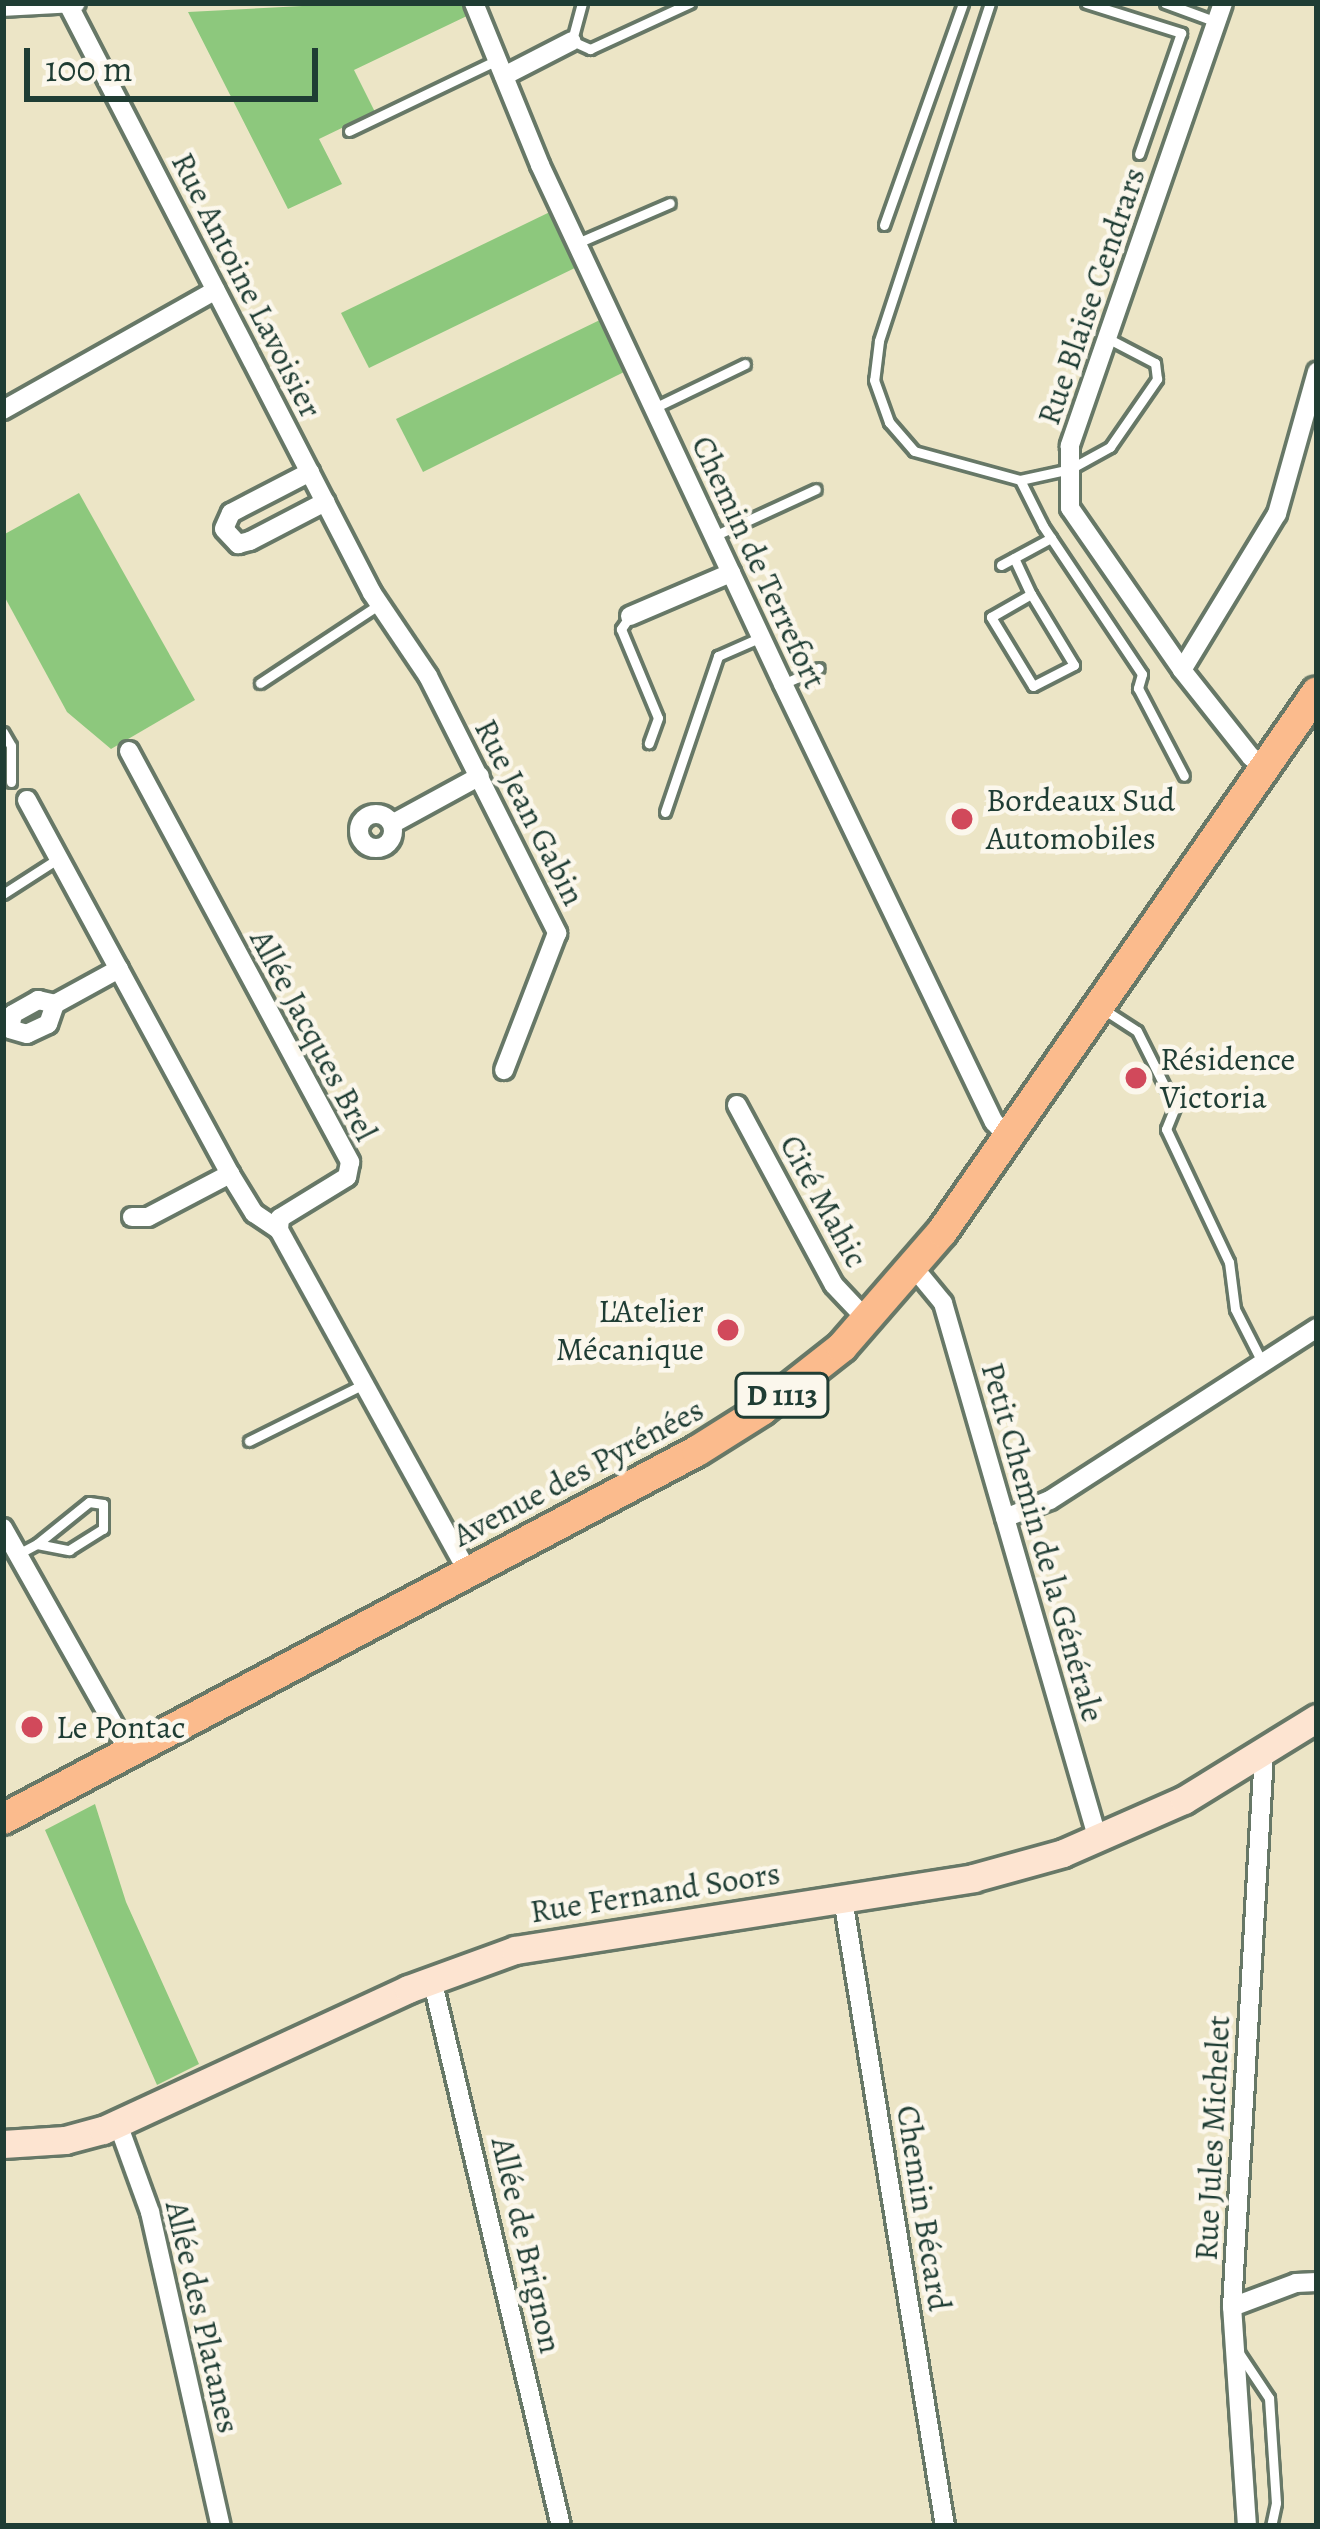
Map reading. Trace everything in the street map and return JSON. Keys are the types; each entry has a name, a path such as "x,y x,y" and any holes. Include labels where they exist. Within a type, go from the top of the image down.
{"main road":[{"name":"Avenue des Pyrénées","path":"3,1819 729,1432 795,1385 868,1321 915,1269 1317,692"}],"street":[{"path":"3,7 72,3"},
{"name":"Rue Antoine Lavoisier","path":"72,3 376,598"},
{"name":"Chemin de Terrefort","path":"474,3 577,243 783,684 994,1122 1008,1137"},
{"name":"Rue Blaise Cendrars","path":"1220,12 1070,446 1070,508 1182,670 1251,757 1266,767"},
{"path":"501,68 572,41"},
{"path":"3,410 216,290"},
{"path":"1182,670 1277,514 1317,372"},
{"path":"310,472 231,513 224,529 238,544 250,541 325,502"},
{"path":"630,616 731,573"},
{"name":"Rue Jean Gabin","path":"376,598 428,676 557,933 503,1070"},
{"name":"Allée Jacques Brel","path":"129,751 350,1162 347,1177 280,1217 279,1230"},
{"path":"392,824 480,776"},
{"path":"27,800 230,1174 254,1213 279,1230 468,1572"},
{"path":"55,1004 119,968"},
{"name":"Cité Mahic","path":"737,1105 834,1285 868,1321"},
{"path":"132,1217 148,1217 230,1174"},
{"name":"Petit Chemin de la Générale","path":"915,1269 943,1304 1098,1840"},
{"path":"1005,1518 1050,1500 1317,1328"},
{"path":"3,1528 129,1752"},
{"name":"Rue Fernand Soors","path":"3,2144 65,2140 118,2124 432,1979 544,1943 991,1874 1098,1840 1184,1800 1317,1718"},
{"name":"Rue Jules Michelet","path":"1246,2526 1232,2307 1264,1753"},
{"name":"Chemin Bécard","path":"843,1899 946,2526"},
{"name":"Allée de Brignon","path":"432,1979 561,2526"},
{"name":"Allée des Platanes","path":"118,2124 150,2212 221,2526"},
{"path":"1232,2307 1296,2283 1317,2282"}],"lane":[{"path":"582,3 572,41 590,49 690,3"},
{"path":"884,225 963,3"},
{"path":"990,3 879,340 874,380 889,422 914,451 1020,480 1070,469 1110,447 1157,379 1156,363 1107,338"},
{"path":"1086,3 1181,33 1139,154"},
{"path":"1165,3 1220,12"},
{"path":"349,131 501,68"},
{"path":"577,243 670,203"},
{"path":"654,408 745,364"},
{"path":"1020,480 1051,538 1142,674 1138,688 1184,776"},
{"path":"714,536 816,489"},
{"path":"1001,565 1051,538"},
{"path":"1014,558 1074,665 1033,686 991,617 1031,595"},
{"path":"260,683 376,598"},
{"path":"630,616 622,629 658,718 649,743"},
{"path":"665,812 718,656 761,637"},
{"path":"783,684 819,668"},
{"path":"3,732 11,746 7,781 27,800"},
{"path":"3,894 59,858"},
{"path":"1098,1006 1137,1031 1175,1107 1166,1129 1228,1262 1234,1309 1263,1364"},
{"path":"249,1441 366,1383"},
{"path":"18,1554 89,1502 103,1504 104,1528 69,1550 37,1544"},
{"path":"1234,2347 1269,2398 1276,2503 1271,2526"}],"green space":[{"path":"462,3 469,15 354,70 375,112 319,139 342,184 288,209 188,12"},
{"path":"554,210 581,265 369,368 341,313"},
{"path":"604,318 624,372 423,472 396,419"},
{"path":"79,493 195,700 111,749 67,712 3,594 3,535"},
{"path":"95,1804 126,1902 199,2064 157,2085 45,1830"}],"place":[{"name":"Bordeaux Sud Automobiles","path":"962,819"},
{"name":"Résidence Victoria","path":"1136,1078"},
{"name":"L'Atelier Mécanique","path":"728,1330"},
{"name":"Le Pontac","path":"32,1727"}]}
